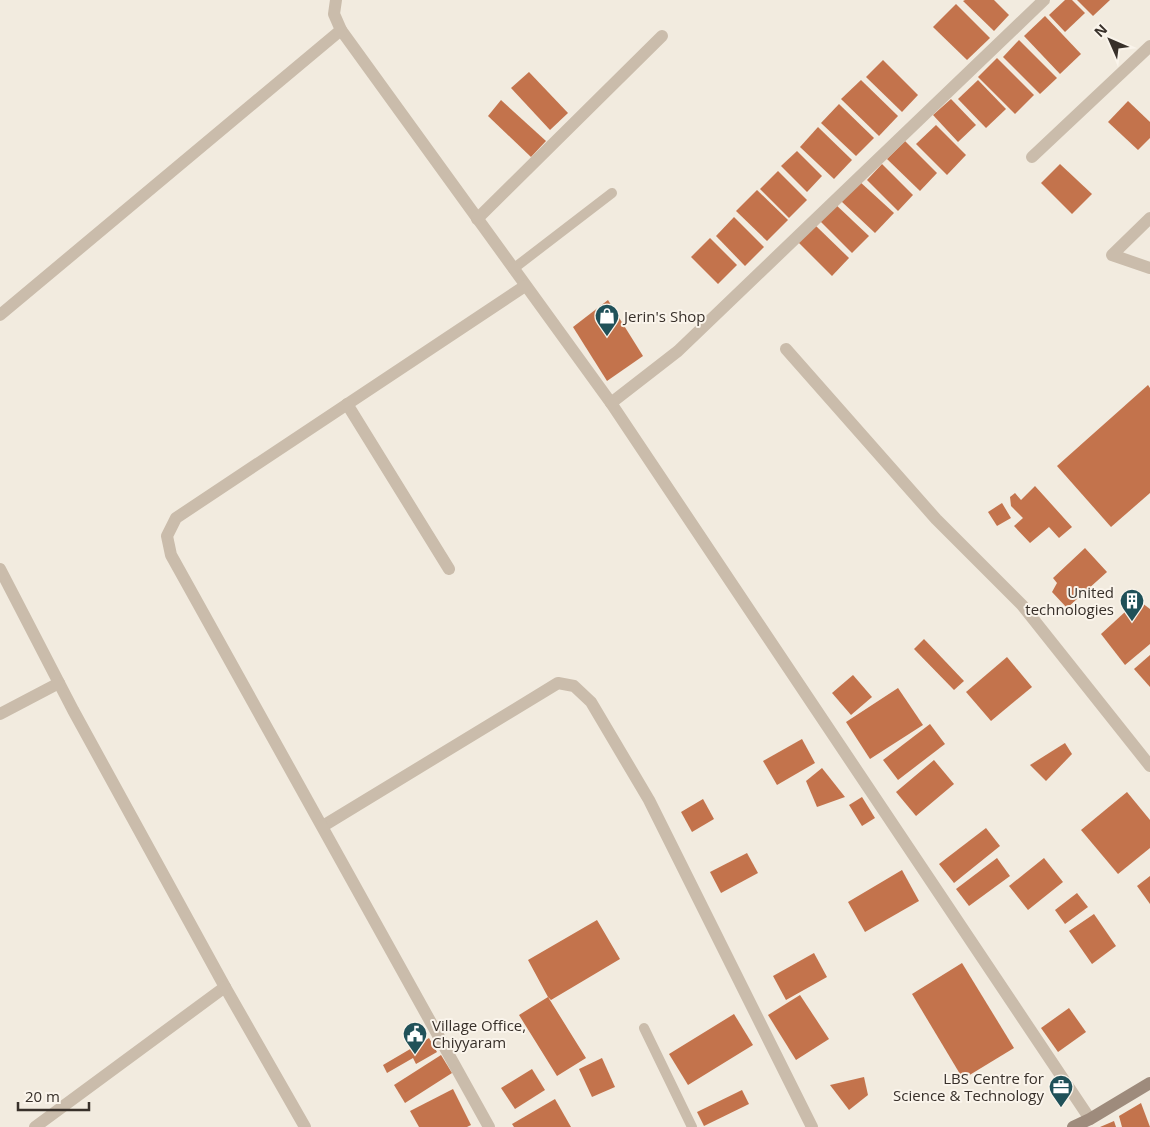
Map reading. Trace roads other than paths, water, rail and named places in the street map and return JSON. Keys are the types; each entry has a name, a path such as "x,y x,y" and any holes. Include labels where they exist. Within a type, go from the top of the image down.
{"main road":[{"path":"1073,1127 1150,1083"}],"street":[{"path":"336,0 334,14 341,30 611,403 1090,1119"},
{"path":"611,403 678,351 1044,0"},
{"path":"0,316 341,30"},
{"path":"477,219 662,36"},
{"path":"1032,157 1150,46"},
{"path":"1150,218 1112,255 1150,268"},
{"path":"489,1127 171,555 167,536 176,518 525,286"},
{"path":"786,349 929,512 1022,605 1150,766"},
{"path":"347,404 449,570"},
{"path":"0,569 59,683 225,987 305,1127"},
{"path":"0,714 59,683"},
{"path":"323,826 558,683 574,686 591,702 649,800 812,1127"},
{"path":"36,1127 225,987"}],"lane":[{"path":"513,269 612,193"},
{"path":"644,1028 692,1127"}],"place":[{"name":"Jerin's Shop","path":"607,337"},
{"name":"United technologies","path":"1132,622"},
{"name":"Village Office, Chiyyaram","path":"415,1055"},
{"name":"LBS Centre for Science & Technology","path":"1061,1108"}]}
